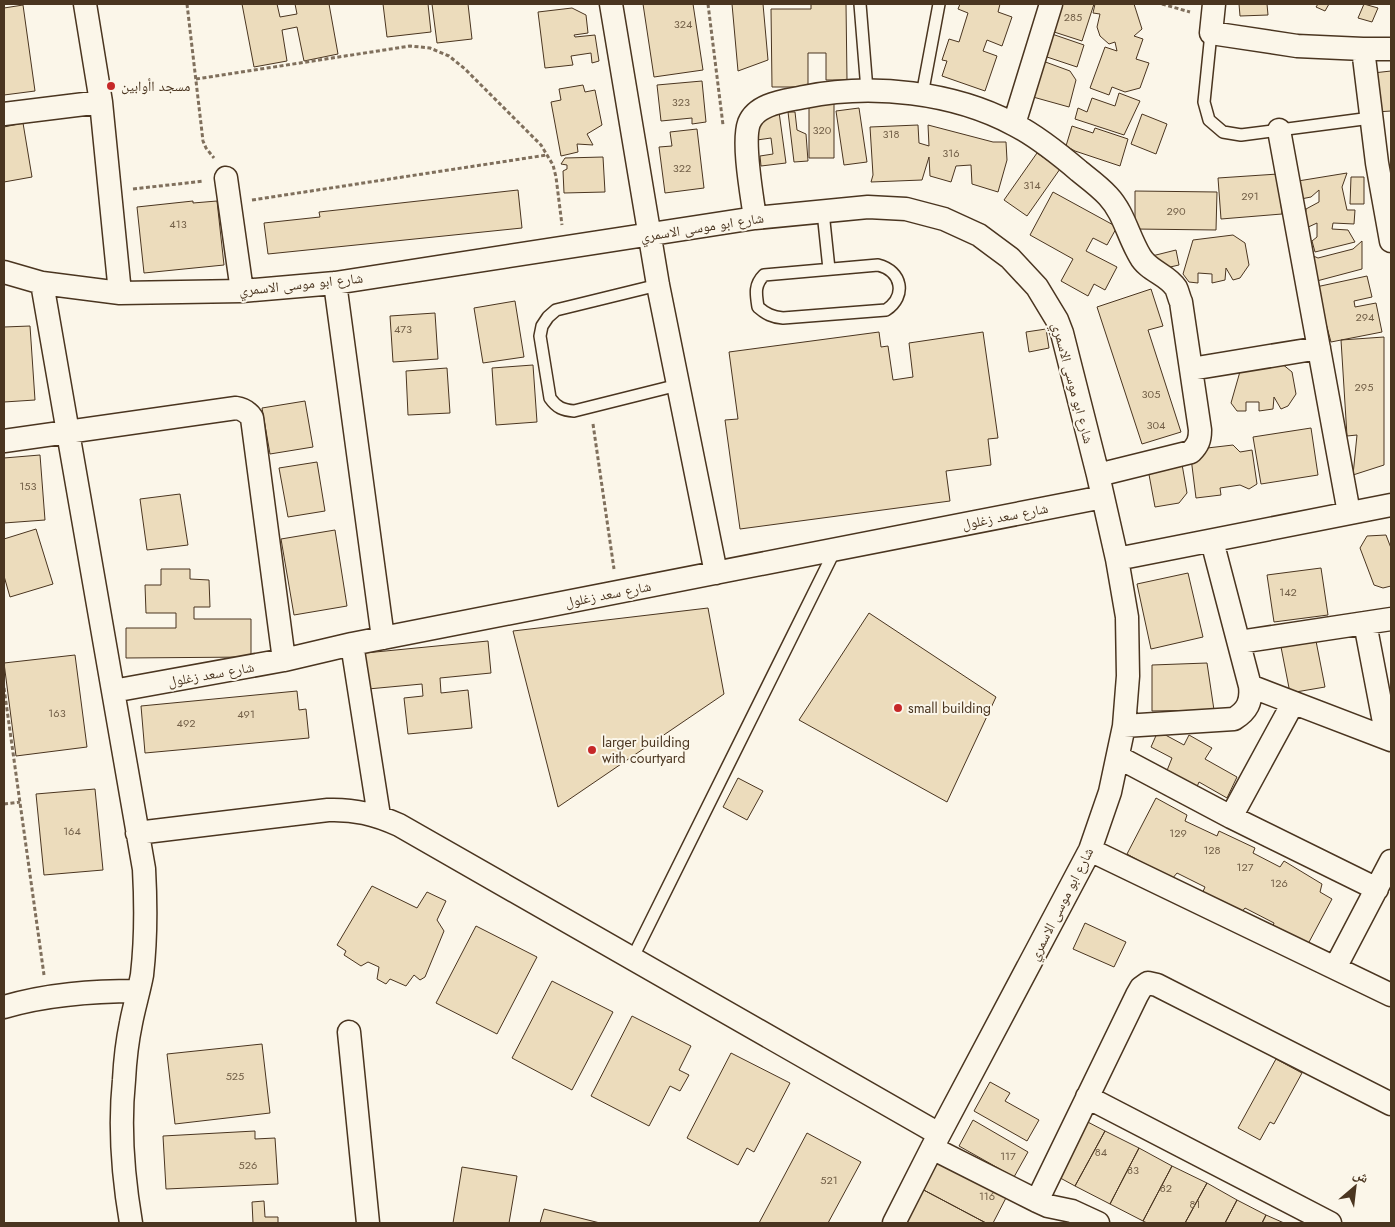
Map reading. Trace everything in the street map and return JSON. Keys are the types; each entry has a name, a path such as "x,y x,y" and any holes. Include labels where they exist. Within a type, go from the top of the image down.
{"street":[{"path":"85,4 100,102 120,292"},
{"path":"611,4 658,285 716,573"},
{"path":"1014,124 1051,4"},
{"path":"1212,18 1297,46 1391,49"},
{"path":"1363,49 1371,118 1391,241"},
{"path":"754,218 746,141 749,122 761,108 822,94 867,90 894,91 922,95 969,106 1014,124 1056,151 1108,196 1124,219 1140,256 1147,266 1168,279 1177,289 1181,302 1200,430 1197,446 1191,452 1098,475"},
{"path":"4,114 100,102"},
{"path":"1279,130 1350,513"},
{"path":"226,178 242,291"},
{"name":"شارع ابو موسى الاسمري","path":"4,272 42,283 120,292 242,291 335,283 754,218 868,207 906,209 944,219 979,235 1010,258 1037,287 1057,320 1062,333 1098,475 1118,559 1127,627 1128,676 1124,726 1110,792 1090,850 894,1223"},
{"path":"42,283 144,870 146,936 124,1080 121,1135 131,1223"},
{"path":"335,283 383,638"},
{"path":"1191,369 1319,348"},
{"path":"4,441 236,408 241,408 249,414 252,418 284,660"},
{"name":"شارع سعد زغلول","path":"113,691 284,660 352,644 1103,497"},
{"path":"1118,559 1391,505"},
{"path":"1124,726 1234,720 1248,707 1250,686 1212,541"},
{"path":"1239,642 1391,619"},
{"path":"1365,624 1389,739"},
{"path":"352,644 379,816"},
{"path":"1250,686 1389,739"},
{"path":"1231,817 1293,703"},
{"path":"1118,757 1231,817 1377,889"},
{"path":"137,833 328,810 346,809 379,816 407,830 632,959 936,1141 1042,1210 1072,1211 1098,1223"},
{"path":"1090,850 1391,995"},
{"path":"1335,968 1391,861"},
{"path":"1042,1210 1087,1097 1138,994 1148,983 1157,984 1391,1104"},
{"path":"4,1008 47,997 106,991 138,992"},
{"path":"349,1032 368,1223"},
{"path":"1087,1097 1330,1223"}],"lane":[{"path":"860,4 867,90"},
{"path":"922,95 938,4"},
{"path":"1212,18 1204,102 1210,120 1223,132 1241,135 1371,118"},
{"path":"823,212 829,269"},
{"path":"878,265 886,267 894,272 898,279 899,296 894,304 886,310 849,314 774,318 758,307 756,288 758,280 764,275 829,269 878,265"},
{"path":"658,285 556,310 548,317 542,326 540,336 550,398 556,406 574,411 678,385"},
{"path":"632,959 835,550"}],"path":[{"path":"110,192 226,178 203,141 187,4"},
{"path":"708,4 724,132"},
{"path":"1162,4 1212,18"},
{"path":"196,80 410,46 430,48 449,56 465,69 541,145 548,155 556,177 564,248"},
{"path":"229,204 548,155"},
{"path":"590,406 617,592"},
{"path":"4,688 47,997"},
{"path":"4,804 20,802"}],"building":[{"path":"242,4 277,4 280,17 297,14 295,4 329,4 338,54 304,61 297,27 282,30 287,61 254,67"},
{"path":"383,4 428,4 431,32 387,37"},
{"path":"432,4 468,4 472,39 437,43"},
{"path":"643,4 693,4 703,70 654,77"},
{"path":"732,4 763,4 768,60 738,71"},
{"path":"811,4 846,4 847,80 826,80 826,53 808,53 808,87 772,87 771,9 811,9"},
{"path":"960,4 1000,4 998,12 1012,17 1002,46 987,40 983,51 997,56 985,91 942,76 947,61 942,60 949,39 959,42 968,13 958,9"},
{"path":"1060,4 1094,4 1082,41 1051,31"},
{"path":"1095,4 1134,4 1142,29 1134,36 1143,39 1136,59 1149,63 1140,88 1125,92 1112,87 1109,95 1090,88 1105,47 1117,51 1115,42 1109,44 1100,36 1097,27 1100,14 1093,13"},
{"path":"1239,4 1267,4 1268,15 1240,16"},
{"path":"1318,4 1329,4 1325,11 1316,7"},
{"path":"1364,4 1378,8 1372,22 1358,18"},
{"path":"23,5 35,91 4,95 4,8"},
{"path":"572,8 586,15 588,33 574,35 575,37 595,35 599,61 592,63 591,53 571,56 573,65 545,68 538,12"},
{"path":"1049,33 1084,45 1077,67 1041,55"},
{"path":"1040,60 1070,71 1076,80 1069,107 1033,97"},
{"path":"1391,71 1391,111 1376,112 1373,73"},
{"path":"702,81 706,122 692,124 692,118 661,121 657,85"},
{"path":"583,85 585,92 595,90 602,125 587,134 593,145 577,144 578,152 561,156 551,102 561,100 559,89"},
{"path":"1119,93 1140,101 1124,135 1075,119 1078,108 1087,112 1092,98 1115,106"},
{"path":"809,103 834,103 834,158 809,158"},
{"path":"859,108 867,162 844,165 836,111"},
{"path":"779,112 786,163 761,166 760,156 773,154 771,138 757,140 755,123"},
{"path":"788,112 795,112 797,130 806,134 808,161 794,162"},
{"path":"1142,114 1167,124 1156,154 1131,144"},
{"path":"23,123 32,177 4,182 4,127"},
{"path":"918,125 919,143 929,146 928,125 993,142 1006,142 1007,160 998,192 972,184 971,165 956,166 951,182 930,176 929,157 922,180 871,182 873,175 870,127"},
{"path":"1072,126 1093,133 1095,128 1128,139 1120,166 1075,151 1066,146"},
{"path":"697,129 704,188 665,193 659,147 672,146 670,132"},
{"path":"1037,153 1060,169 1027,216 1004,200"},
{"path":"603,157 605,192 564,193 563,171 567,169 567,165 561,164 565,158"},
{"path":"1347,173 1342,187 1347,210 1355,210 1354,224 1333,223 1332,229 1348,230 1355,242 1315,252 1312,241 1317,237 1317,223 1304,229 1306,209 1319,202 1319,190 1311,197 1301,199 1298,181"},
{"path":"1278,174 1282,214 1221,219 1218,178"},
{"path":"1351,177 1364,177 1364,204 1350,204"},
{"path":"518,190 522,228 268,254 264,223 320,217 319,212"},
{"path":"1135,191 1217,192 1216,230 1135,229"},
{"path":"1053,192 1117,227 1107,245 1093,238 1086,251 1117,267 1105,290 1094,284 1088,296 1061,281 1073,259 1030,235"},
{"path":"193,201 193,203 217,201 224,265 144,273 137,207"},
{"path":"1233,235 1245,243 1249,265 1240,278 1233,280 1226,268 1225,280 1212,283 1212,274 1198,273 1198,283 1189,282 1183,274 1193,240"},
{"path":"1362,241 1362,269 1313,282 1311,255 1318,258 1353,249"},
{"path":"1176,250 1179,265 1148,272 1148,257"},
{"path":"1367,276 1372,297 1354,301 1355,307 1376,303 1382,332 1331,342 1316,287"},
{"path":"1151,289 1163,326 1148,330 1181,432 1142,444 1097,307"},
{"path":"515,301 524,357 483,363 474,308"},
{"path":"435,313 438,359 393,362 390,316"},
{"path":"30,326 35,400 4,402 4,327"},
{"path":"1046,329 1049,348 1029,352 1026,332"},
{"path":"879,332 881,347 888,346 893,380 913,377 909,343 983,332 998,438 988,439 991,465 946,471 950,501 740,529 725,420 738,419 729,352"},
{"path":"1384,337 1384,465 1353,475 1357,435 1347,436 1341,340"},
{"path":"1281,363 1292,372 1296,394 1288,406 1281,409 1274,397 1273,409 1259,411 1259,402 1246,402 1246,411 1237,411 1231,403 1241,368"},
{"path":"533,365 537,422 496,425 492,368"},
{"path":"447,368 450,413 408,415 406,371"},
{"path":"305,401 313,447 270,454 262,408"},
{"path":"1311,428 1318,475 1261,484 1253,437"},
{"path":"1233,445 1240,452 1252,450 1257,484 1249,489 1240,485 1220,488 1221,495 1196,498 1190,450"},
{"path":"1179,447 1187,493 1179,503 1155,507 1145,453"},
{"path":"40,455 45,520 4,523 4,458"},
{"path":"317,462 325,511 288,517 279,468"},
{"path":"180,494 188,545 147,550 140,499"},
{"path":"36,529 53,584 10,597 4,576 4,539"},
{"path":"335,530 347,606 294,615 281,539"},
{"path":"1386,535 1391,548 1391,586 1383,588 1374,585 1360,548 1367,536"},
{"path":"1321,568 1328,615 1274,622 1267,575"},
{"path":"161,569 190,569 190,579 209,580 210,607 194,607 194,619 251,619 251,657 126,658 126,628 176,628 176,613 146,613 145,585 161,585"},
{"path":"1188,573 1203,637 1151,649 1137,584"},
{"name":"larger building with courtyard","path":"708,608 724,694 558,807 513,631"},
{"name":"small building","path":"869,613 996,697 947,802 799,720"},
{"path":"488,641 491,673 440,678 441,693 468,690 472,728 408,734 404,698 423,696 422,684 368,689 365,653"},
{"path":"1316,641 1325,687 1290,693 1281,647"},
{"path":"75,655 87,747 16,756 4,663"},
{"path":"1207,663 1214,710 1152,711 1152,665"},
{"path":"297,691 299,710 306,709 309,738 145,753 141,706"},
{"path":"1158,731 1184,745 1189,735 1212,748 1205,759 1237,777 1227,798 1199,782 1196,789 1166,773 1172,758 1151,747"},
{"path":"738,778 763,791 747,820 723,807"},
{"path":"95,789 103,870 44,875 36,794"},
{"path":"1156,798 1187,815 1185,821 1217,836 1219,831 1255,848 1253,853 1280,867 1284,861 1322,884 1320,892 1332,899 1308,944 1272,929 1274,923 1245,908 1240,914 1202,894 1205,887 1177,873 1172,879 1127,854"},
{"path":"372,886 417,908 427,892 446,901 437,920 444,931 425,977 420,980 414,975 406,986 390,979 386,984 377,979 379,967 368,962 361,966 344,955 346,951 337,945"},
{"path":"1085,923 1126,942 1114,967 1073,949"},
{"path":"476,926 537,957 497,1034 436,1003"},
{"path":"552,981 613,1012 572,1090 512,1058"},
{"path":"632,1016 691,1046 679,1070 689,1075 680,1091 670,1086 649,1126 591,1096"},
{"path":"262,1044 270,1113 175,1124 167,1054"},
{"path":"731,1053 790,1083 754,1152 747,1148 738,1165 687,1138"},
{"path":"1276,1059 1302,1073 1274,1124 1270,1122 1260,1140 1238,1128"},
{"path":"990,1082 1010,1093 1005,1101 1039,1120 1027,1141 974,1111"},
{"path":"1082,1119 1105,1131 1075,1186 1053,1174"},
{"path":"973,1120 1028,1152 1014,1177 959,1146"},
{"path":"255,1131 255,1139 275,1138 278,1184 166,1189 163,1136"},
{"path":"1105,1131 1139,1148 1110,1204 1075,1186"},
{"path":"807,1133 861,1162 828,1223 759,1223"},
{"path":"1139,1148 1172,1166 1143,1221 1110,1204"},
{"path":"935,1154 1008,1194 993,1223 986,1223 918,1187"},
{"path":"1172,1166 1207,1183 1185,1223 1147,1223 1143,1221"},
{"path":"462,1167 517,1176 509,1223 453,1223"},
{"path":"1207,1183 1237,1200 1225,1223 1185,1223"},
{"path":"918,1187 986,1223 898,1223"},
{"path":"1237,1200 1266,1215 1262,1223 1225,1223"},
{"path":"264,1201 265,1217 278,1217 278,1223 253,1223 252,1202"},
{"path":"544,1209 600,1223 540,1223"},
{"path":"1266,1215 1284,1223 1262,1223"}],"place":[{"name":"مسجد اأوابين","path":"111,86"},
{"name":"small building","path":"898,708"},
{"name":"larger building with courtyard","path":"592,750"}]}
